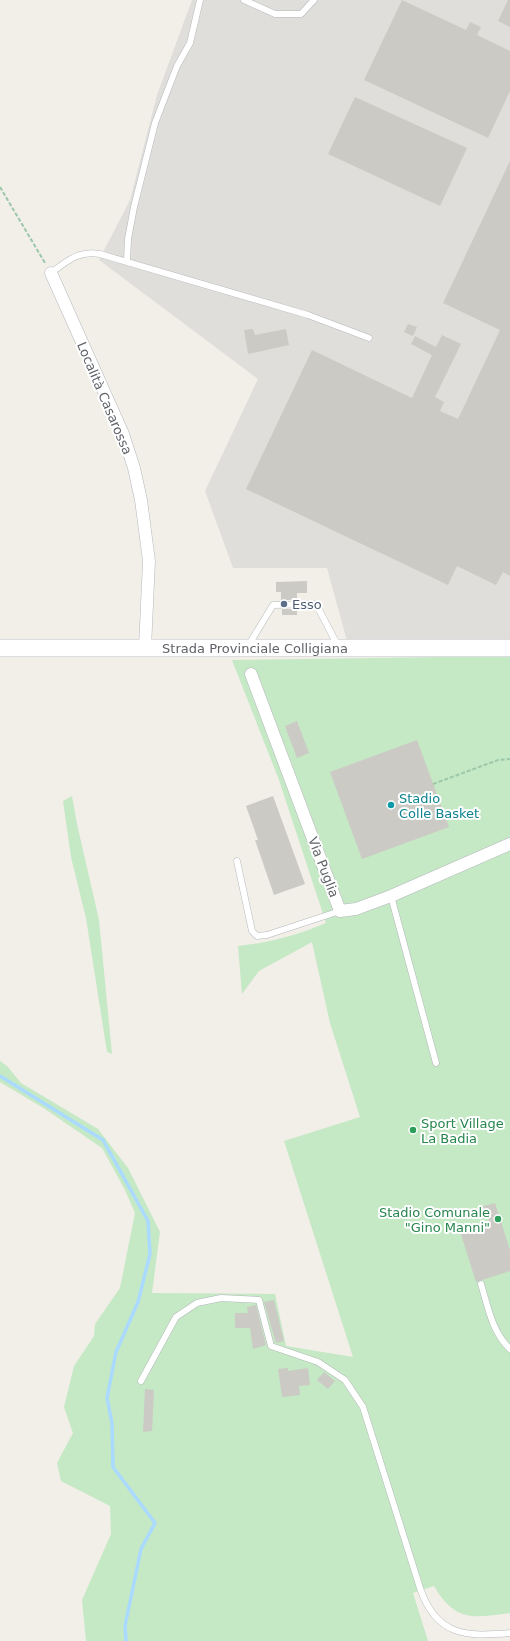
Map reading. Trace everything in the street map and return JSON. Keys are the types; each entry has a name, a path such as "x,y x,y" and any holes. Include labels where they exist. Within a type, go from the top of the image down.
{"main road":[{"name":"Strada Provinciale Colligiana","path":"0,648 510,648"}],"street":[{"name":"Località Casarossa","path":"51,272 122,434 137,480 145,526 150,569 145,648"},
{"name":"Via Puglia","path":"251,674 340,911 356,909 391,896 510,844"}],"lane":[{"path":"127,261 128,239 134,207 155,123 177,66 190,43 200,0"},
{"path":"244,0 275,14 301,14 314,0"},
{"path":"51,272 74,256 95,253 127,261 308,315 369,338"},
{"path":"247,648 273,605 316,604 339,648"},
{"path":"237,861 252,931 257,936 267,935 340,911"},
{"path":"391,896 436,1063"},
{"path":"481,1284 496,1331 510,1349"},
{"path":"141,1382 176,1317 197,1303 215,1299 259,1300 271,1346 318,1362 345,1380 364,1407 420,1588 432,1612 446,1626 463,1634 482,1635 510,1633"}],"path":[{"path":"0,187 51,272"},
{"path":"433,784 498,760 510,759"}],"shaded area":[{"path":"192,0 510,0 510,640 347,641 327,568 233,568 205,491 258,379 99,260 130,200 157,95"}],"green space":[{"path":"510,656 510,1613 485,1616 466,1615 458,1612 450,1606 442,1598 434,1586 413,1593 428,1641 86,1641 82,1600 111,1534 110,1506 61,1481 57,1463 73,1433 64,1407 74,1366 94,1336 95,1324 120,1288 135,1213 125,1190 102,1148 45,1109 0,1082 0,1061 7,1066 21,1083 98,1129 128,1168 160,1232 152,1293 275,1294 286,1346 353,1357 284,1141 360,1117 330,1023 312,942 259,971 242,994 238,946 283,938 326,923 279,780 232,660"},
{"path":"72,796 99,920 112,1054 107,1052 86,918 71,857 63,801"}],"building":[{"path":"402,0 466,30 470,22 481,27 477,35 510,51 510,91 488,138 364,80"},
{"path":"508,0 510,0 510,27 498,21"},
{"path":"355,97 467,148 440,206 328,154"},
{"path":"510,161 510,576 503,572 496,585 457,566 448,585 246,489 312,350 412,398 432,355 411,344 415,336 436,347 442,335 461,344 435,397 444,402 440,411 458,419 500,330 443,303"},
{"path":"408,324 417,327 413,336 404,332"},
{"path":"253,329 255,335 286,329 289,345 248,354 244,330"},
{"path":"307,581 307,593 297,593 297,600 281,600 281,592 276,592 276,582"},
{"path":"282,609 297,609 297,615 282,615"},
{"path":"297,721 309,753 297,758 285,726"},
{"name":"Stadio Colle Basket","path":"417,740 449,827 362,859 330,772"},
{"path":"273,796 305,884 274,895 255,840 258,840 246,806"},
{"path":"495,1203 510,1250 510,1271 476,1282 460,1231 489,1222 483,1206"},
{"path":"274,1300 284,1341 276,1343 264,1302"},
{"path":"256,1305 266,1345 253,1349 250,1328 235,1328 235,1313 248,1313 247,1307"},
{"path":"288,1368 288,1371 308,1368 310,1385 299,1386 300,1395 282,1397 278,1369"},
{"path":"324,1372 335,1381 328,1389 317,1380"},
{"path":"145,1389 154,1390 152,1431 143,1432"}],"waterway":[{"path":"0,1076 103,1140 148,1221 150,1254 138,1302 116,1352 107,1398 112,1423 113,1467 155,1523 141,1549 125,1626 126,1641"}],"place":[{"name":"Esso","path":"284,604"},
{"name":"Stadio Colle Basket","path":"391,805"},
{"name":"Sport Village La Badia","path":"413,1130"},
{"name":"Stadio Comunale \"Gino Manni\"","path":"498,1219"}]}
